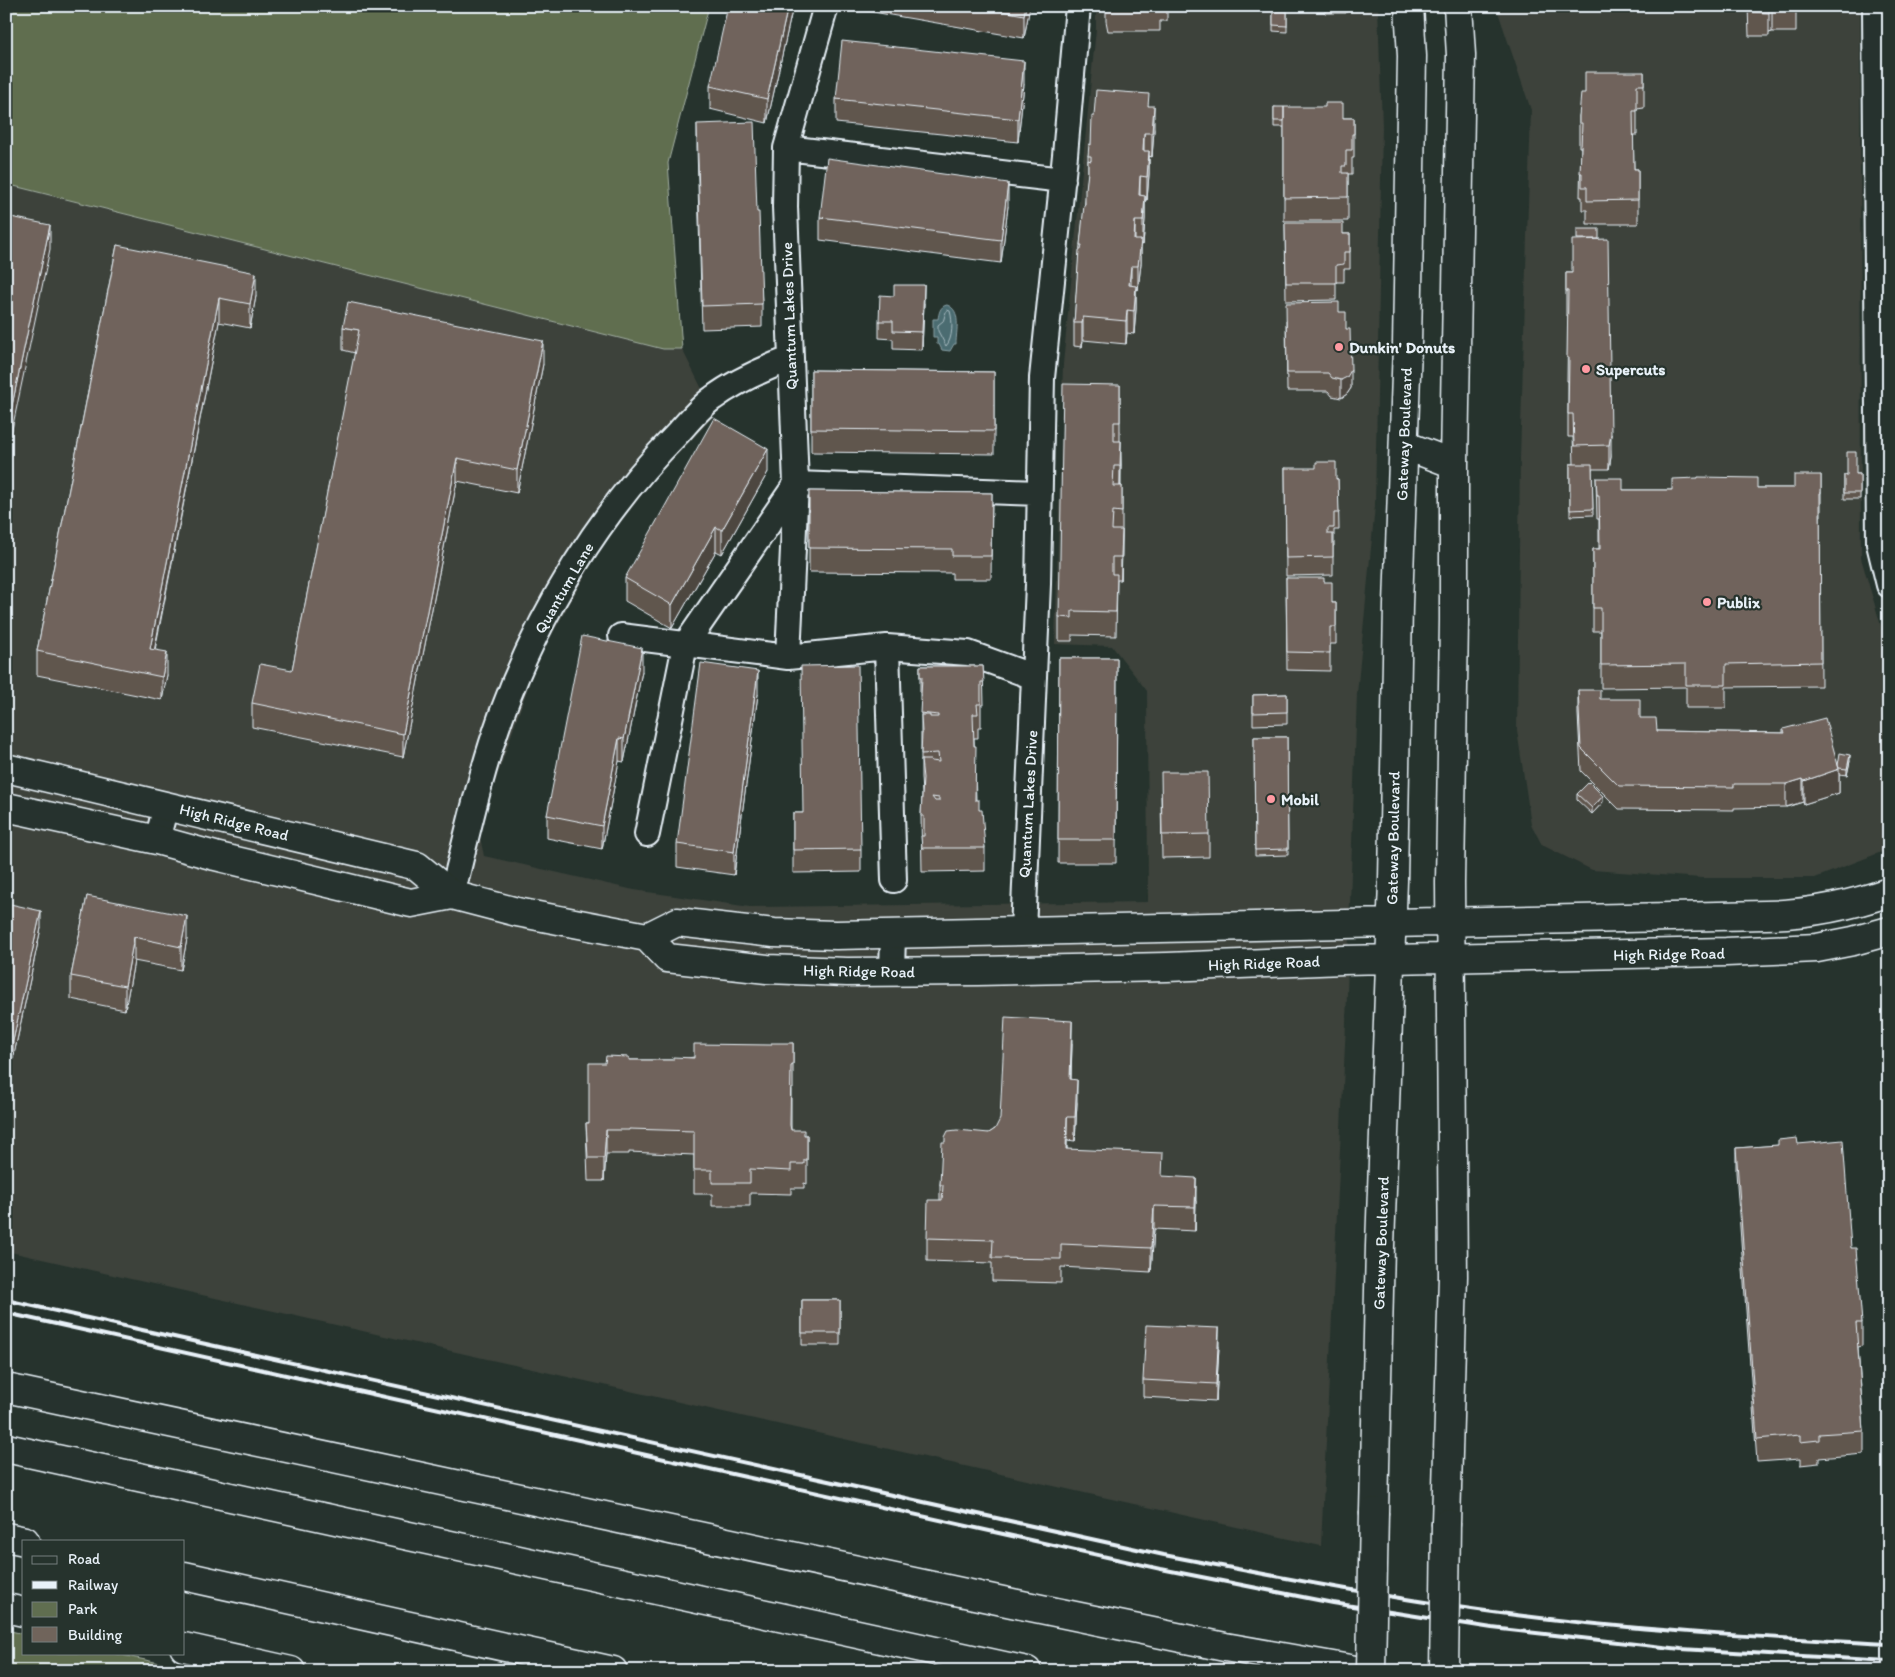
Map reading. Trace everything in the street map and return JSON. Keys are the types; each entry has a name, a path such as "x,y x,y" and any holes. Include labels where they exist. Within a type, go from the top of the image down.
{"main road":[{"name":"Gateway Boulevard","path":"1371,1671 1398,605 1404,445 1412,56 1409,6"},
{"path":"1444,1671 1453,1276 1450,921 1460,55 1458,6"},
{"path":"1404,445 1454,464"},
{"name":"High Ridge Road","path":"6,768 417,866 452,895 517,912 646,937 667,958 767,969 892,972 1149,968 1389,959 1795,950 1835,945 1889,931"},
{"name":"High Ridge Road","path":"6,807 157,840 215,856 410,903 452,895"},
{"path":"646,937 677,922 774,933 836,935 1230,928 1390,922 1788,914 1833,907 1889,892"},
{"path":"6,1388 1189,1640 1361,1671"},
{"path":"6,1448 1027,1671"},
{"path":"6,1537 22,1540"},
{"path":"185,1576 613,1671"},
{"path":"6,1608 22,1612"},
{"path":"185,1647 291,1671"}],"street":[{"name":"Quantum Lakes Drive","path":"788,657 796,484 785,207 786,148 826,6"},
{"name":"Quantum Lakes Drive","path":"1023,931 1034,677 1042,378 1063,180 1078,6"},
{"path":"1875,6 1882,40 1879,544 1889,585"},
{"path":"786,148 1063,180"},
{"name":"Quantum Lane","path":"452,895 482,774 501,716 528,651 552,604 584,551 619,501 658,453 712,398 754,373 790,358"},
{"path":"647,834 685,645 796,484 1040,493"},
{"path":"621,636 788,657 887,646 968,653 1034,677"},
{"path":"887,646 894,880"},
{"path":"157,840 166,806"},
{"path":"892,972 893,934"}],"shaded area":[{"path":"1096,6 1378,6 1382,127 1375,506 1357,694 1346,1024 1321,1546 6,1251 6,184 663,349 682,349 715,415 655,478 602,546 537,661 490,797 480,837 484,856 634,890 750,907 1148,902 1147,691 1112,646 1055,644 1063,364 1096,29"},
{"path":"1496,6 1860,6 1861,558 1889,653 1889,849 1815,878 1701,878 1592,870 1542,845 1531,824 1517,730 1520,457 1531,110"}],"green space":[{"path":"6,6 709,6 668,163 682,349 663,349 6,184"},
{"path":"6,1630 22,1634 22,1654 117,1654 198,1671 6,1671"}],"water":[{"path":"947,305 955,311 957,322 956,344 954,344 950,351 942,350 939,344 937,344 937,337 933,337 933,319 938,319 941,308"}],"building":[{"path":"728,6 788,6 767,99 710,86"},
{"path":"975,6 1026,6 1024,15"},
{"path":"1108,6 1160,6 1160,8 1108,8"},
{"path":"1749,6 1796,6 1796,8 1772,8 1769,9 1769,13 1749,12"},
{"path":"1273,11 1287,11 1287,26 1273,25"},
{"path":"842,41 1024,61 1018,119 836,99"},
{"path":"1585,72 1644,72 1644,85 1637,85 1637,111 1633,111 1634,169 1638,169 1638,200 1587,201 1587,187 1582,187 1582,173 1580,173 1582,123 1579,123 1581,93 1585,93"},
{"path":"1096,90 1149,94 1148,106 1154,106 1152,133 1144,133 1143,151 1149,151 1147,177 1140,176 1139,195 1145,196 1143,221 1135,221 1134,240 1141,240 1138,266 1131,266 1129,285 1136,286 1134,311 1127,310 1126,321 1083,317 1082,323 1074,323 1088,160 1091,161 1091,156 1088,156 1089,144 1091,145 1092,116 1094,116"},
{"path":"1885,97 1889,97 1889,123 1885,123"},
{"path":"1325,103 1343,103 1343,118 1354,118 1352,150 1346,150 1346,166 1342,166 1342,173 1348,173 1348,197 1284,198 1284,107 1325,107"},
{"path":"1274,107 1284,107 1284,121 1274,121"},
{"path":"754,122 762,304 702,306 697,124"},
{"path":"1885,155 1889,155 1889,180 1887,180"},
{"path":"827,158 1008,183 1001,240 820,217"},
{"path":"1886,196 1889,196 1889,221 1886,221"},
{"path":"6,216 50,225 6,434"},
{"path":"1285,223 1343,223 1343,234 1350,234 1350,252 1344,252 1344,264 1336,265 1336,283 1286,283"},
{"path":"1577,229 1599,229 1599,239 1577,239"},
{"path":"1608,239 1611,434 1609,445 1574,446 1573,414 1568,414 1569,358 1567,358 1568,291 1566,291 1566,273 1572,273 1572,240"},
{"path":"117,245 256,273 250,304 219,298 150,649 167,652 162,677 37,651"},
{"path":"1888,255 1889,255 1889,302"},
{"path":"894,285 924,285 922,332 893,331 893,321 879,321 880,295 894,296"},
{"path":"348,302 543,341 517,470 457,458 403,734 252,703 260,664 292,670 359,330 343,327"},
{"path":"1339,302 1339,312 1346,312 1346,329 1350,329 1351,370 1347,377 1341,380 1332,378 1328,373 1287,373 1286,303"},
{"path":"811,370 994,372 994,431 811,429"},
{"path":"1063,384 1120,385 1120,422 1114,422 1114,441 1121,441 1120,466 1114,466 1113,486 1122,486 1122,512 1113,511 1112,530 1122,530 1121,557 1112,557 1112,574 1117,574 1116,612 1072,611 1072,618 1059,617"},
{"path":"714,418 768,449 722,530 716,527 672,605 625,578"},
{"path":"1847,452 1856,452 1856,474 1860,474 1860,493 1844,493 1844,475 1847,475"},
{"path":"1316,462 1336,462 1339,513 1334,513 1334,528 1328,528 1328,534 1333,534 1333,557 1286,558 1285,468 1316,468"},
{"path":"1570,464 1592,464 1593,509 1570,510"},
{"name":"Publix","path":"1794,475 1821,475 1821,662 1726,664 1726,685 1686,685 1686,664 1601,665 1601,608 1593,608 1593,549 1600,549 1599,495 1597,495 1596,478 1623,478 1623,490 1672,490 1672,479 1698,477 1757,478 1757,488 1794,488"},
{"path":"809,491 992,493 991,556 952,556 952,549 809,548"},
{"path":"1286,578 1324,578 1324,582 1332,582 1332,603 1336,603 1336,627 1330,627 1330,653 1287,652"},
{"path":"582,636 642,648 624,739 619,738 602,826 547,815"},
{"path":"1059,658 1117,658 1116,840 1058,840"},
{"path":"701,663 758,671 734,852 677,844"},
{"path":"858,665 861,849 793,850 793,813 803,813 801,666"},
{"path":"920,666 983,666 984,682 981,682 981,704 977,704 978,714 973,714 974,746 976,746 975,800 979,800 979,810 982,810 985,848 922,848 921,836 924,836 924,816 921,816 923,778 921,760 939,762 938,753 921,754 921,715 938,717 938,715 920,713 922,677 920,677","holes":["932,797 939,798 939,801 935,801"]},
{"path":"1578,690 1600,690 1600,699 1640,699 1640,718 1656,718 1657,731 1785,733 1783,729 1825,718 1839,769 1804,781 1803,779 1786,784 1734,784 1734,787 1619,786 1581,748"},
{"path":"1287,694 1287,712 1253,713 1253,695"},
{"name":"Mobil","path":"1254,737 1287,737 1288,849 1255,850"},
{"path":"1840,753 1850,755 1847,769 1839,768"},
{"path":"1161,772 1208,772 1209,834 1162,835"},
{"path":"1589,782 1603,796 1592,808 1577,794"},
{"path":"87,896 187,916 181,947 134,937 125,986 71,976"},
{"path":"6,903 41,911 13,1041 6,1040"},
{"path":"1005,1017 1072,1021 1070,1079 1077,1080 1075,1117 1067,1117 1066,1149 1163,1153 1162,1176 1196,1178 1195,1207 1154,1206 1151,1248 1061,1244 1061,1259 992,1258 993,1240 927,1238 928,1200 942,1200 943,1185 940,1185 942,1142 945,1142 948,1131 989,1133 995,1129 1000,1119"},
{"path":"771,1043 793,1043 790,1125 791,1130 804,1130 804,1135 807,1135 807,1160 804,1160 804,1164 791,1164 791,1171 750,1169 750,1183 712,1183 712,1170 694,1170 694,1131 629,1129 606,1130 604,1158 588,1158 586,1123 589,1123 589,1063 605,1063 606,1056 629,1057 629,1060 673,1060 673,1057 694,1058 694,1044 771,1045"},
{"path":"1797,1138 1798,1144 1843,1140 1851,1248 1856,1248 1862,1323 1856,1323 1864,1431 1819,1434 1819,1440 1800,1442 1800,1435 1757,1439 1736,1148 1778,1145 1778,1140"},
{"path":"802,1300 840,1300 840,1333 802,1333"},
{"path":"1146,1325 1219,1328 1216,1384 1143,1380"}],"railway":[{"path":"6,1300 1164,1555 1287,1578 1410,1600 1591,1624 1789,1639 1889,1644"},
{"path":"6,1313 1161,1569 1333,1603 1492,1628 1681,1649 1889,1661"}],"place":[{"name":"Dunkin' Donuts","path":"1339,347"},
{"name":"Supercuts","path":"1586,369"},
{"name":"Publix","path":"1707,602"},
{"name":"Mobil","path":"1271,799"}]}
